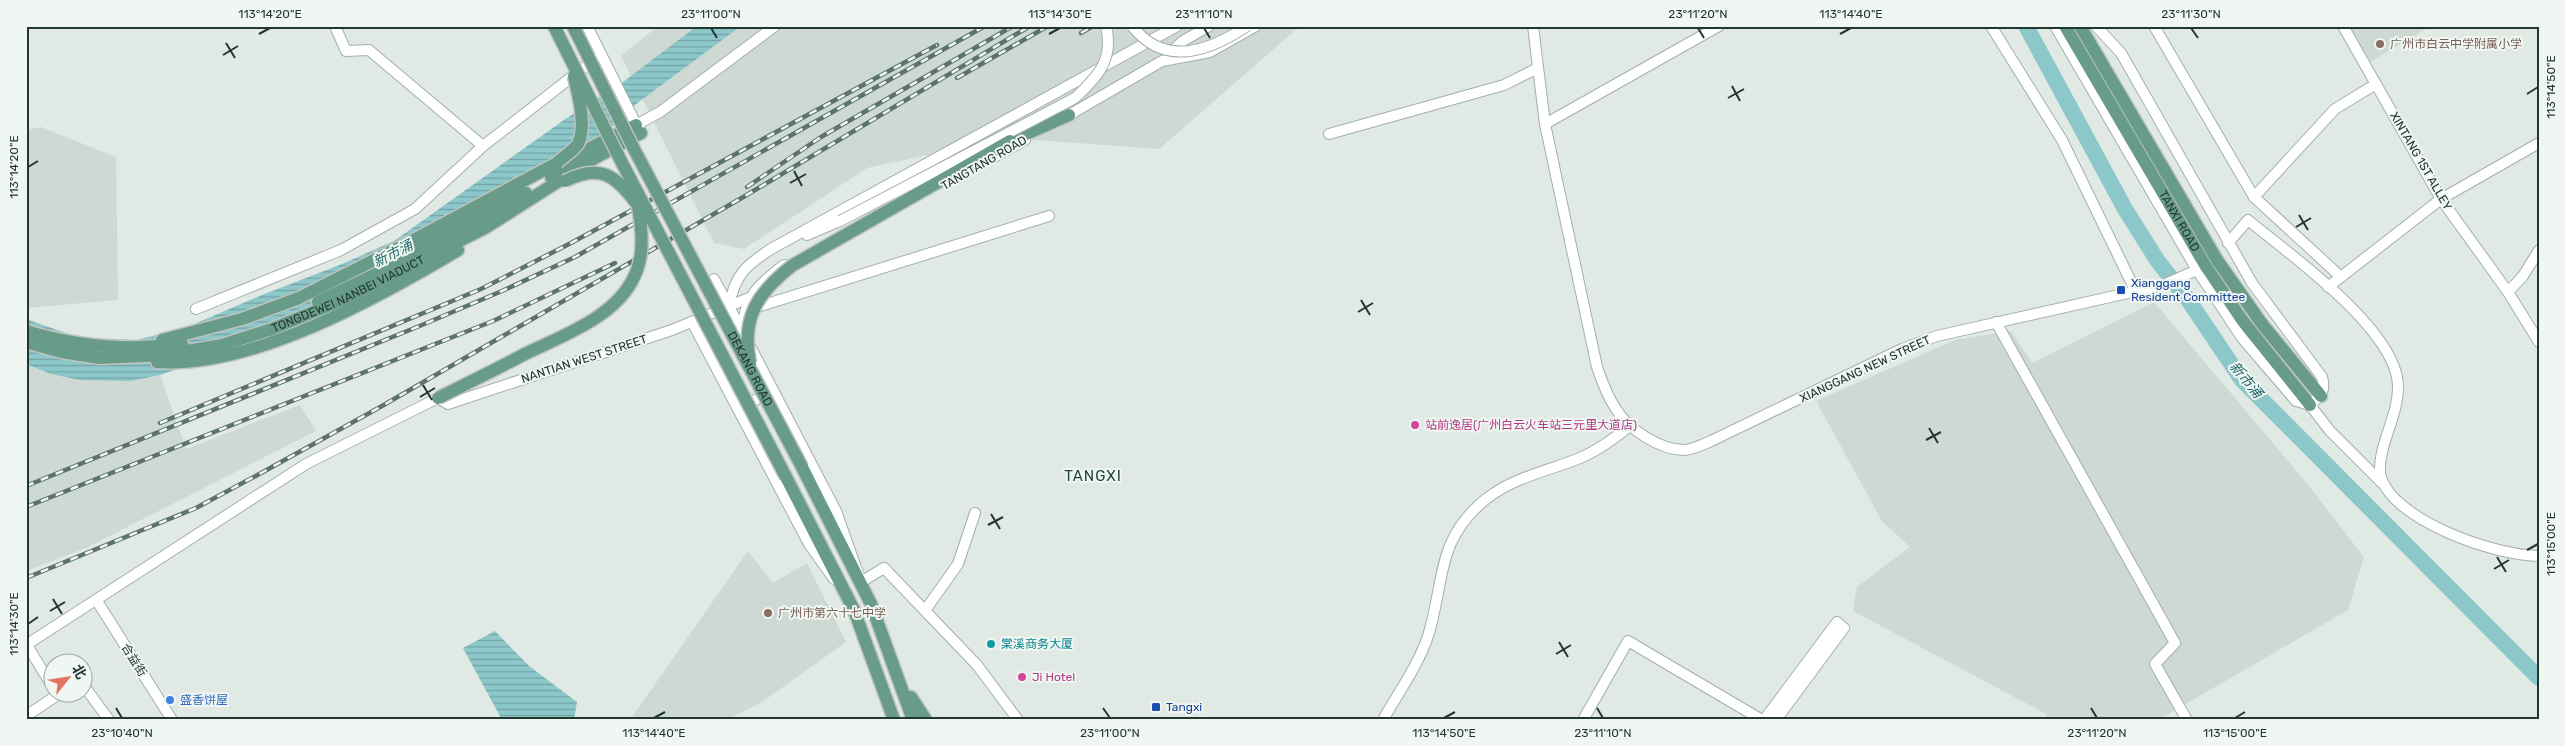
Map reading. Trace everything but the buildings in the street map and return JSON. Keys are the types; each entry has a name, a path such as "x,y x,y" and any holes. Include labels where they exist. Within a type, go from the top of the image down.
{"main road":[{"name":"DEKANG ROAD","path":"554,26 662,240 845,592 864,635 894,720"},
{"name":"DEKANG ROAD","path":"573,26 635,151 861,582 881,627 913,720"},
{"name":"TANXI ROAD","path":"2065,26 2205,266 2242,320 2310,405"},
{"name":"TANXI ROAD","path":"2080,26 2217,260 2262,324 2321,396"},
{"path":"128,348 242,319 299,298 548,168 578,144 580,134 577,90 570,59"},
{"path":"758,384 748,353 749,317 759,297 771,282 793,265 1010,141 1069,115"},
{"name":"TONGDEWEI NANBEI VIADUCT","path":"26,342 61,352 100,358 164,355 200,350 257,334 342,300 482,224 595,158 636,125"},
{"path":"100,358 163,363 186,362 229,354 298,332 337,315 436,263 578,174 590,171 603,172 616,180 638,206 662,240"},
{"path":"438,398 578,328 613,305 634,277 640,260 642,238 638,206"},
{"name":"TONGDEWEI NANBEI VIADUCT","path":"26,331 76,344 128,348 205,340 272,321 482,224"},
{"path":"899,677 926,720"},
{"path":"882,685 888,720"}],"street":[{"path":"335,26 346,51 369,50 482,146"},
{"path":"587,26 636,125 660,112 775,26"},
{"path":"771,249 840,221 1075,98 1093,80 1104,62 1109,46 1106,26"},
{"path":"1132,26 1153,46 1178,53 1206,49 1247,26"},
{"path":"731,310 733,284 749,264 771,249 1177,26"},
{"path":"1162,61 1183,41 1209,26"},
{"name":"TANGTANG ROAD","path":"742,330 744,311 751,297 765,279 784,265 803,254 849,240 1162,61 1210,52 1256,26"},
{"name":"XIANGGANG NEW STREET","path":"1533,26 1545,124 1597,367 1616,411 1631,425 1663,445 1678,450 1691,449 1917,343 1954,331 2163,285 2197,270"},
{"path":"1545,124 1720,26"},
{"path":"1991,26 2062,140 2136,292"},
{"path":"2055,26 2197,270 2242,338 2274,377 2296,401 2310,405 2330,431 2402,504 2451,535 2496,550 2539,556"},
{"path":"2096,26 2121,53 2252,283 2322,377 2325,387 2321,396 2310,405"},
{"path":"2154,26 2254,197 2341,277"},
{"name":"XINTANG 1ST ALLEY","path":"2343,26 2441,200 2508,292 2539,342"},
{"path":"196,309 341,250 415,209 482,146 600,55"},
{"path":"1329,134 1504,85 1538,68"},
{"path":"1097,70 1090,80 1092,86 1098,92 1108,92"},
{"path":"2254,197 2335,109 2376,84"},
{"path":"2328,287 2441,200 2539,143"},
{"path":"731,310 744,311 1049,216"},
{"path":"2228,243 2248,220 2328,287 2377,336 2390,356 2398,378 2396,404 2380,469 2383,484"},
{"path":"2508,292 2523,276 2539,250"},
{"path":"714,279 836,511 861,582 884,568 977,665 1018,720"},
{"path":"731,310 751,297"},
{"name":"NANTIAN WEST STREET","path":"438,398 448,404 731,310"},
{"path":"692,322 809,544 845,592"},
{"path":"1996,322 2175,643 2155,664 2187,720"},
{"path":"738,410 773,390"},
{"path":"42,670 27,645 306,464 438,398"},
{"path":"1383,720 1424,646 1443,563 1466,519 1483,502 1504,487 1590,453 1631,425"},
{"path":"926,610 958,564 974,513"},
{"name":"合益街","path":"97,601 172,720"},
{"path":"1583,720 1628,641 1763,720 1837,622 1844,628 1776,720"},
{"path":"92,696 110,720"},
{"path":"26,716 43,704"}],"shaded area":[{"path":"658,26 1299,27 1159,149 1008,138 867,168 744,249 714,243 621,56"},
{"name":"广州市白云中学附属小学","path":"2349,26 2431,26 2370,62"},
{"path":"41,127 116,157 118,300 26,308 26,130"},
{"path":"2154,302 2309,486 2364,557 2348,610 2158,720 2049,720 2046,714 1853,611 1857,587 1910,547 1882,521 1816,401 1955,340 2011,331 2032,363"},
{"path":"26,364 51,374 131,381 160,375 186,449 300,405 316,431 86,548 26,571"},
{"name":"广州市第六十七中学","path":"748,551 773,583 807,563 846,642 762,702 726,720 630,720"}],"water":[{"path":"697,26 741,26 636,104 595,143 444,241 226,352 160,375 131,381 80,380 51,374 26,364 26,319 80,338 136,340 185,328 394,241 564,120 623,82"},
{"path":"495,631 529,666 577,702 574,720 502,720 463,648"}],"waterway":[{"name":"新市涌","path":"2026,26 2125,209 2157,260 2189,301 2242,380 2539,678"}],"railway":[{"path":"26,486 422,325 575,257 985,26"},
{"path":"747,187 821,137 1013,26"},
{"path":"26,578 196,508 263,472 382,406 745,196 1030,26"},
{"path":"957,78 1048,26"},
{"path":"1081,33 1093,26"},
{"path":"160,423 481,289 571,243 937,45"},
{"path":"26,507 493,321 615,263"}],"place":[{"name":"广州市白云中学附属小学","path":"2380,44"},
{"name":"Xianggang Resident Committee","path":"2121,290"},
{"name":"站前逸居(广州白云火车站三元里大道店)","path":"1415,425"},
{"name":"广州市第六十七中学","path":"768,613"},
{"name":"棠溪商务大厦","path":"991,644"},
{"name":"Ji Hotel","path":"1022,677"},
{"name":"盛香饼屋","path":"170,700"},
{"name":"Tangxi","path":"1156,707"}],"district":[{"name":"TANGXI","path":"1093,476"}]}
